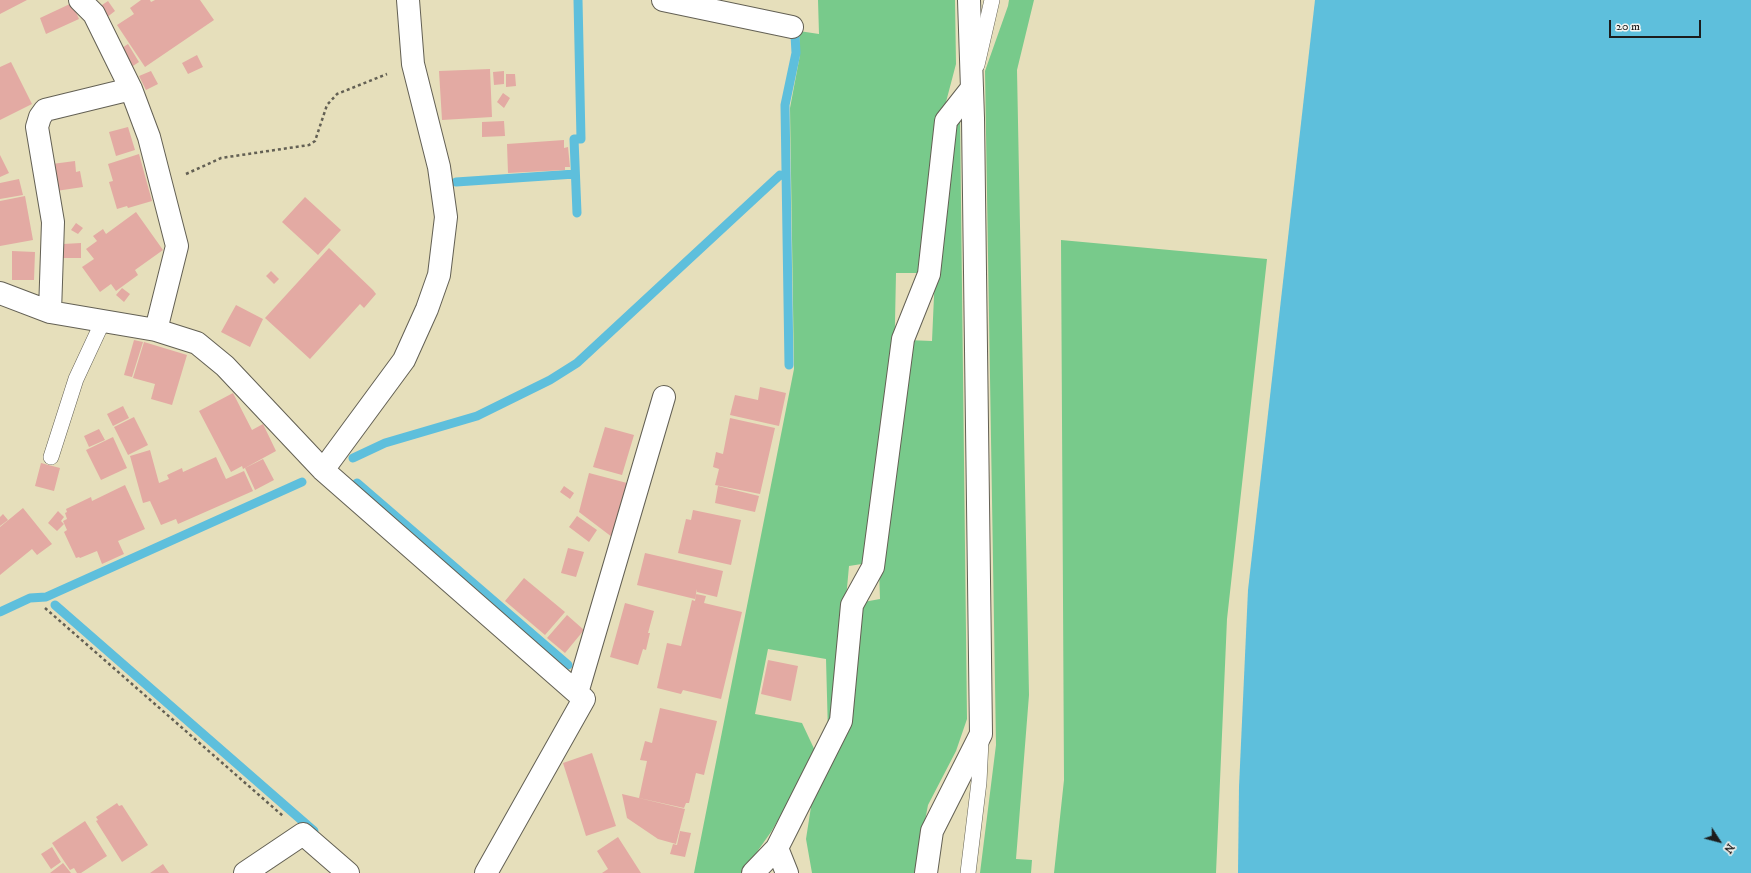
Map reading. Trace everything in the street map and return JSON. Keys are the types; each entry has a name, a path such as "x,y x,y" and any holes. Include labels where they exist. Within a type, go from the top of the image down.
{"street":[{"path":"80,0 94,14 131,89 149,137 177,246 156,330"},
{"path":"323,470 404,360 427,309 439,275 446,217 439,167 413,64 408,0"},
{"path":"663,0 792,27"},
{"path":"926,873 932,831 981,734 972,88 969,0"},
{"path":"753,873 777,848 841,721 852,605 873,567 903,339 929,274 946,121 972,88"},
{"path":"50,312 53,222 37,127 40,117 45,110 131,89"},
{"path":"0,293 50,312 156,330 197,343 225,366 323,470 584,699 486,873"},
{"path":"577,693 664,397"},
{"path":"245,873 304,834 348,873"},
{"path":"777,848 787,873"}],"lane":[{"path":"972,88 992,0"},
{"path":"51,457 76,379 104,321"},
{"path":"968,873 979,782 981,734"}],"path":[{"path":"161,184 221,158 309,145 315,141 327,105 337,94 413,64"},
{"path":"45,608 304,834"}],"green space":[{"path":"818,0 955,0 956,64 941,121 923,273 896,273 894,371 868,563 849,566 835,719 828,733 826,659 768,649 755,714 802,723 817,755 771,832 742,873 694,873 794,369 790,108 800,55 799,31 819,34"},
{"path":"1009,0 1034,0 1017,70 1029,695 1016,859 1032,860 1031,873 980,873 996,745 985,71"},
{"path":"960,117 967,719 956,751 928,805 915,873 812,873 806,839 815,781 848,722 858,603 880,599 879,569 907,340 932,341 935,274 953,126"},
{"path":"1061,240 1267,259 1227,619 1216,873 1054,873 1064,780"}],"water":[{"path":"1315,0 1751,0 1751,873 1238,873 1239,787 1248,590"}],"building":[{"path":"0,0 27,0 0,14"},
{"path":"141,0 150,0 151,2 155,0 200,0 214,20 145,67 117,25 134,14 130,8"},
{"path":"108,1 115,11 106,18 99,7"},
{"path":"72,3 79,19 46,34 40,18"},
{"path":"128,44 139,62 133,66 122,48"},
{"path":"197,55 203,67 188,74 182,63"},
{"path":"11,62 32,104 0,120 0,67"},
{"path":"490,69 492,117 442,120 439,71"},
{"path":"151,71 158,84 146,90 139,76"},
{"path":"504,71 504,84 494,85 493,72"},
{"path":"506,74 515,74 516,86 506,87"},
{"path":"503,93 510,98 504,108 497,102"},
{"path":"504,121 505,136 482,137 482,122"},
{"path":"128,127 135,150 116,156 109,132"},
{"path":"564,140 564,148 568,147 570,167 565,167 565,170 508,173 507,144"},
{"path":"139,154 152,201 128,208 127,206 117,209 109,182 113,181 108,164"},
{"path":"0,155 9,173 0,177"},
{"path":"75,161 76,172 80,171 83,187 56,191 52,164"},
{"path":"19,179 23,195 0,199 0,183"},
{"path":"25,196 33,240 0,246 0,201"},
{"path":"305,197 341,230 318,255 282,222"},
{"path":"136,212 163,250 135,270 138,275 116,291 111,284 100,292 82,267 94,259 86,249 97,241 93,236 103,229 106,234"},
{"path":"76,223 83,228 78,234 71,230"},
{"path":"81,243 81,258 63,258 63,244"},
{"path":"329,248 376,294 364,308 360,304 310,359 265,318"},
{"path":"12,251 35,252 34,280 12,280"},
{"path":"271,271 279,279 274,284 266,276"},
{"path":"122,288 130,294 124,302 116,295"},
{"path":"236,305 263,319 250,347 221,332"},
{"path":"134,340 143,342 132,377 124,375"},
{"path":"144,342 187,355 172,405 151,399 155,384 133,378"},
{"path":"760,387 786,393 779,426 730,415 735,395 758,400"},
{"path":"233,393 252,430 263,424 276,451 243,469 242,466 231,472 199,411"},
{"path":"123,406 129,418 113,426 107,414"},
{"path":"134,417 148,445 128,455 114,427"},
{"path":"730,418 775,428 760,494 715,485 719,469 713,467 716,452 723,454"},
{"path":"605,427 634,435 622,475 593,467"},
{"path":"99,429 105,440 89,447 84,436"},
{"path":"113,437 127,468 101,480 86,450"},
{"path":"150,450 159,483 169,479 167,475 182,468 183,472 216,457 226,479 244,471 253,491 178,524 176,519 161,525 150,501 143,503 130,456"},
{"path":"263,459 274,480 255,490 245,468"},
{"path":"41,463 60,468 54,491 35,486"},
{"path":"589,473 627,483 612,537 579,512"},
{"path":"125,485 145,529 118,541 124,554 102,564 97,551 80,558 76,558 64,532 67,530 63,521 67,519 65,513 67,512 66,509 91,497 92,501"},
{"path":"564,486 574,493 570,499 560,492"},
{"path":"718,486 759,496 755,512 715,503"},
{"path":"23,508 52,544 37,555 32,549 0,575 0,527"},
{"path":"693,510 741,520 731,565 678,553 686,519 691,520"},
{"path":"58,511 64,517 61,521 64,524 57,531 48,523"},
{"path":"3,514 8,520 0,526 0,517"},
{"path":"577,516 597,530 589,542 569,527"},
{"path":"568,548 584,552 576,577 561,573"},
{"path":"645,553 723,571 717,597 697,592 697,589 695,599 637,585"},
{"path":"524,578 565,612 545,635 505,601"},
{"path":"696,594 706,596 704,603 742,612 721,699 683,690 681,694 657,688 667,643 681,646 692,600 695,601"},
{"path":"625,603 654,611 648,633 650,633 646,650 643,649 638,665 610,657"},
{"path":"567,615 584,630 565,653 547,638"},
{"path":"768,660 798,666 791,701 761,694"},
{"path":"660,708 717,721 704,775 696,773 689,803 686,803 684,808 639,798 647,761 640,760 645,741 652,743"},
{"path":"592,753 616,826 586,836 563,763"},
{"path":"622,794 685,809 676,844 658,839 627,818"},
{"path":"117,803 119,806 122,805 148,845 122,862 96,821 98,820 96,817"},
{"path":"85,821 107,856 81,873 77,873 74,868 70,870 52,843"},
{"path":"680,831 691,833 685,857 670,854 673,844 677,845"},
{"path":"618,837 641,873 602,873 608,869 597,851"},
{"path":"52,847 61,862 51,869 41,854"},
{"path":"63,863 71,873 50,873"},
{"path":"163,864 169,873 150,873"}],"waterway":[{"path":"577,213 574,139 581,139 578,0"},
{"path":"789,365 785,105 796,53 795,35"},
{"path":"456,182 575,174"},
{"path":"353,458 385,443 477,416 550,380 577,363 780,175"},
{"path":"0,612 30,598 46,597 302,482"},
{"path":"357,483 568,665"},
{"path":"55,605 314,831"}]}
